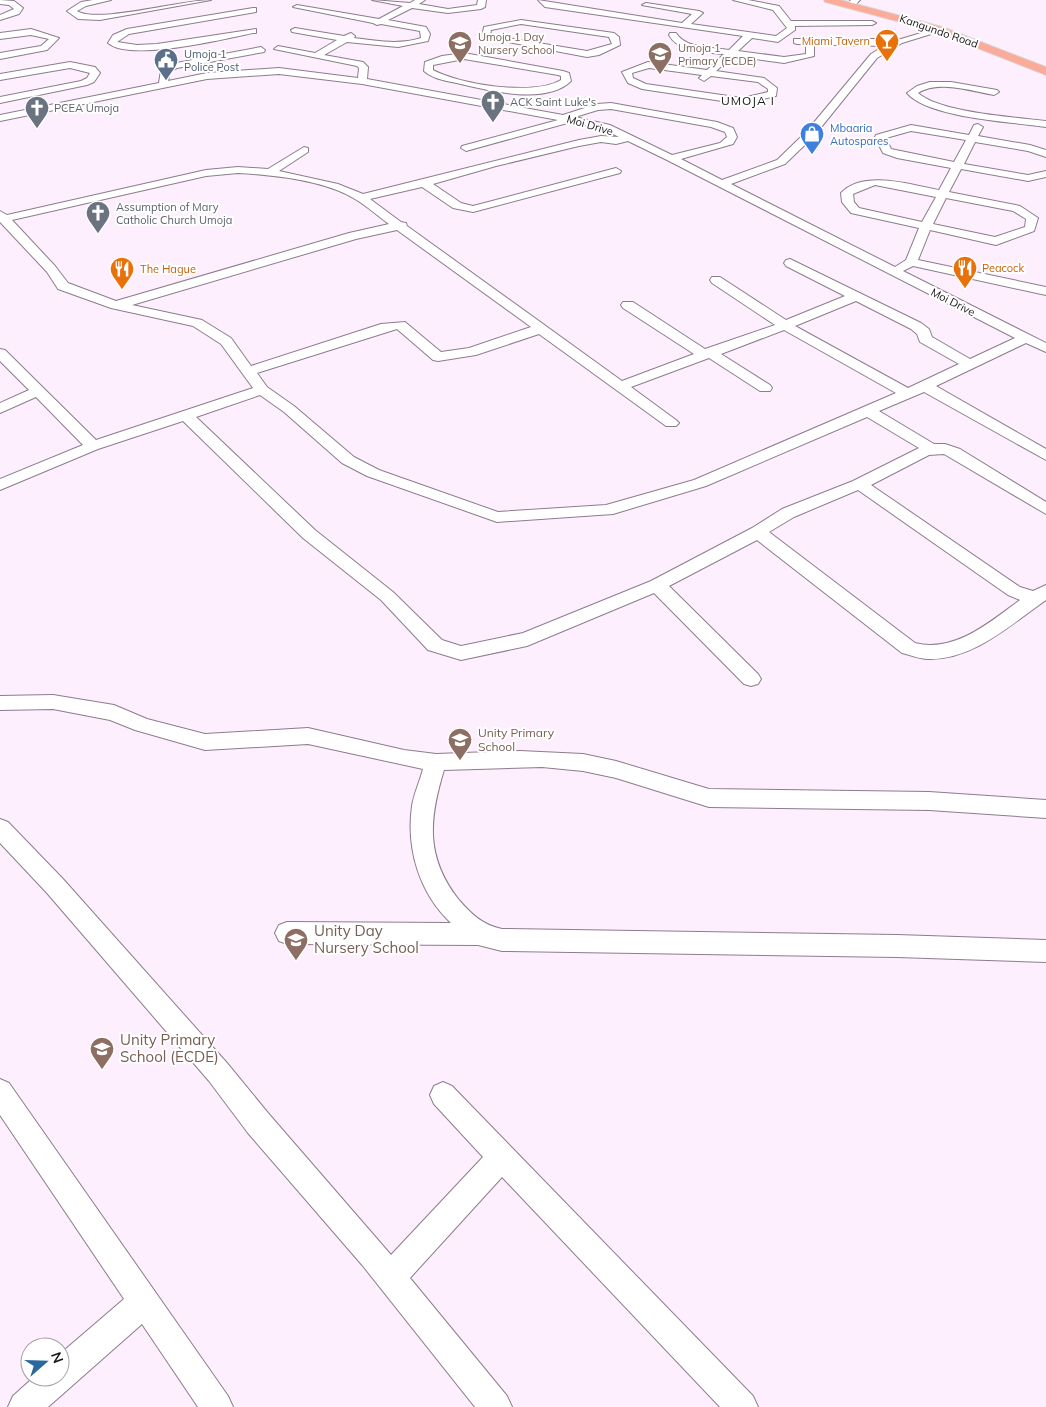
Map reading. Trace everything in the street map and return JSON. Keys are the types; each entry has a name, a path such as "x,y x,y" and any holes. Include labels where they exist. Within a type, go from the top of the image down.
{"highway":[{"name":"Kangundo Road","path":"829,0 853,2 938,30 1046,71"}],"street":[{"path":"107,0 84,4 71,11 81,17 93,19 207,0"},
{"path":"376,0 455,11 481,7 482,0"},
{"path":"316,56 421,0"},
{"path":"542,0 545,5 750,35 814,43 875,42 892,45"},
{"path":"737,0 776,8 792,28 778,38"},
{"path":"0,2 11,3 19,8 16,12 0,18"},
{"path":"138,3 183,32 218,58"},
{"path":"646,5 699,13 683,26"},
{"path":"458,99 596,6"},
{"path":"296,30 396,44 419,42 426,39 426,31 423,29 297,7"},
{"path":"253,10 183,32 138,50 115,46 112,43 120,34 183,32 253,31"},
{"path":"521,22 565,28 611,35 615,37 616,45 596,53 587,54 495,40 486,37 485,33 487,29 496,26 521,22"},
{"path":"788,24 872,23"},
{"path":"721,184 769,168 788,156 810,134 874,56 892,45 938,30"},
{"path":"0,36 31,32 55,38 44,48 0,56"},
{"path":"673,35 673,38 683,45 792,60 810,56 810,48"},
{"path":"660,118 689,94 750,35"},
{"path":"278,49 362,64 364,68 362,81"},
{"path":"163,84 166,70 169,68 260,50"},
{"path":"464,56 512,63 560,72 566,75 566,81 559,87 536,92 478,85 433,75 429,71 428,64 442,59 464,56"},
{"path":"0,64 23,91 47,108"},
{"path":"0,77 70,64 92,69 95,73 91,80 84,83 0,100"},
{"path":"648,65 710,72 761,80 772,88 773,94 765,98 742,101 689,94 630,82 627,72 648,65"},
{"name":"Moi Drive","path":"0,118 207,76 279,71 310,73 362,81 567,118 635,137 721,184 1046,348"},
{"path":"994,92 949,86 932,86 916,89 912,93 914,97 933,107 1046,124"},
{"path":"466,148 602,106 660,118 722,126 728,130 732,137 730,142 724,145 671,158"},
{"path":"911,262 926,226 986,115"},
{"path":"1046,154 1030,148 911,128 880,137 887,152 898,156 1028,178 1046,174"},
{"path":"361,198 493,163 601,139 616,141 635,137"},
{"path":"270,172 304,150"},
{"path":"2,220 206,172 238,170 270,172 334,186 361,198 402,225 671,423"},
{"path":"424,182 457,206 473,209 616,171"},
{"path":"875,182 944,195 1022,210 1032,218 1030,229 996,241 856,211 848,202 848,193 855,188 875,182"},
{"path":"2,220 51,269 63,286 116,305 197,323 226,341 262,390 356,464 372,473 496,517 607,510 700,483 925,386 1025,338"},
{"path":"116,305 353,236 402,225"},
{"path":"893,271 911,262 1046,292"},
{"path":"790,263 916,326 924,332 925,339 968,364"},
{"path":"716,280 786,325 906,393"},
{"path":"621,386 786,325 855,296"},
{"path":"628,305 765,388"},
{"path":"249,372 386,327 400,325 438,357 471,352 542,328"},
{"path":"0,353 93,446"},
{"path":"925,386 1046,456"},
{"path":"0,485 93,446 262,390"},
{"path":"0,409 38,391"},
{"path":"866,410 931,449"},
{"path":"193,412 188,417 222,454 272,497 309,534 387,596 435,645 450,651 474,652 528,639 657,585 758,532 788,513 858,484 931,449 945,449 954,452 1046,509"},
{"path":"858,484 1014,591 1040,595"},
{"path":"758,532 909,648 920,653 933,654 970,643 1040,595"},
{"path":"657,585 751,679"},
{"path":"0,703 53,702 114,713 142,725 205,742 308,736 404,758 436,762 561,760 602,765 692,795 709,798 929,801 1046,809"},
{"path":"436,762 424,804 421,837 425,859 437,889 456,913 478,934"},
{"path":"0,828 55,886 218,1072 258,1123 390,1278 496,1407"},
{"path":"287,933 478,934 502,940 897,946 1046,951"},
{"path":"0,1092 217,1407"},
{"path":"443,1095 742,1407"},
{"path":"390,1278 502,1157"},
{"path":"70,1366 144,1302"},
{"path":"24,1407 47,1387"}],"place":[{"name":"Miami Tavern","path":"887,62"},
{"name":"Umoja 1 Day Nursery School","path":"460,64"},
{"name":"Umoja 1 Primary (ECDE)","path":"660,75"},
{"name":"Umoja 1 Police Post","path":"166,81"},
{"name":"ACK Saint Luke's","path":"493,123"},
{"name":"PCEA Umoja","path":"37,129"},
{"name":"Mbaaria Autospares","path":"812,155"},
{"name":"Assumption of Mary Catholic Church Umoja","path":"98,234"},
{"name":"Peacock","path":"965,289"},
{"name":"The Hague","path":"122,290"},
{"name":"Unity Primary School","path":"460,761"},
{"name":"Unity Day Nursery School","path":"296,961"},
{"name":"Unity Primary School (ECDE)","path":"102,1070"}],"district":[{"name":"UMOJA I","path":"748,101"}]}
